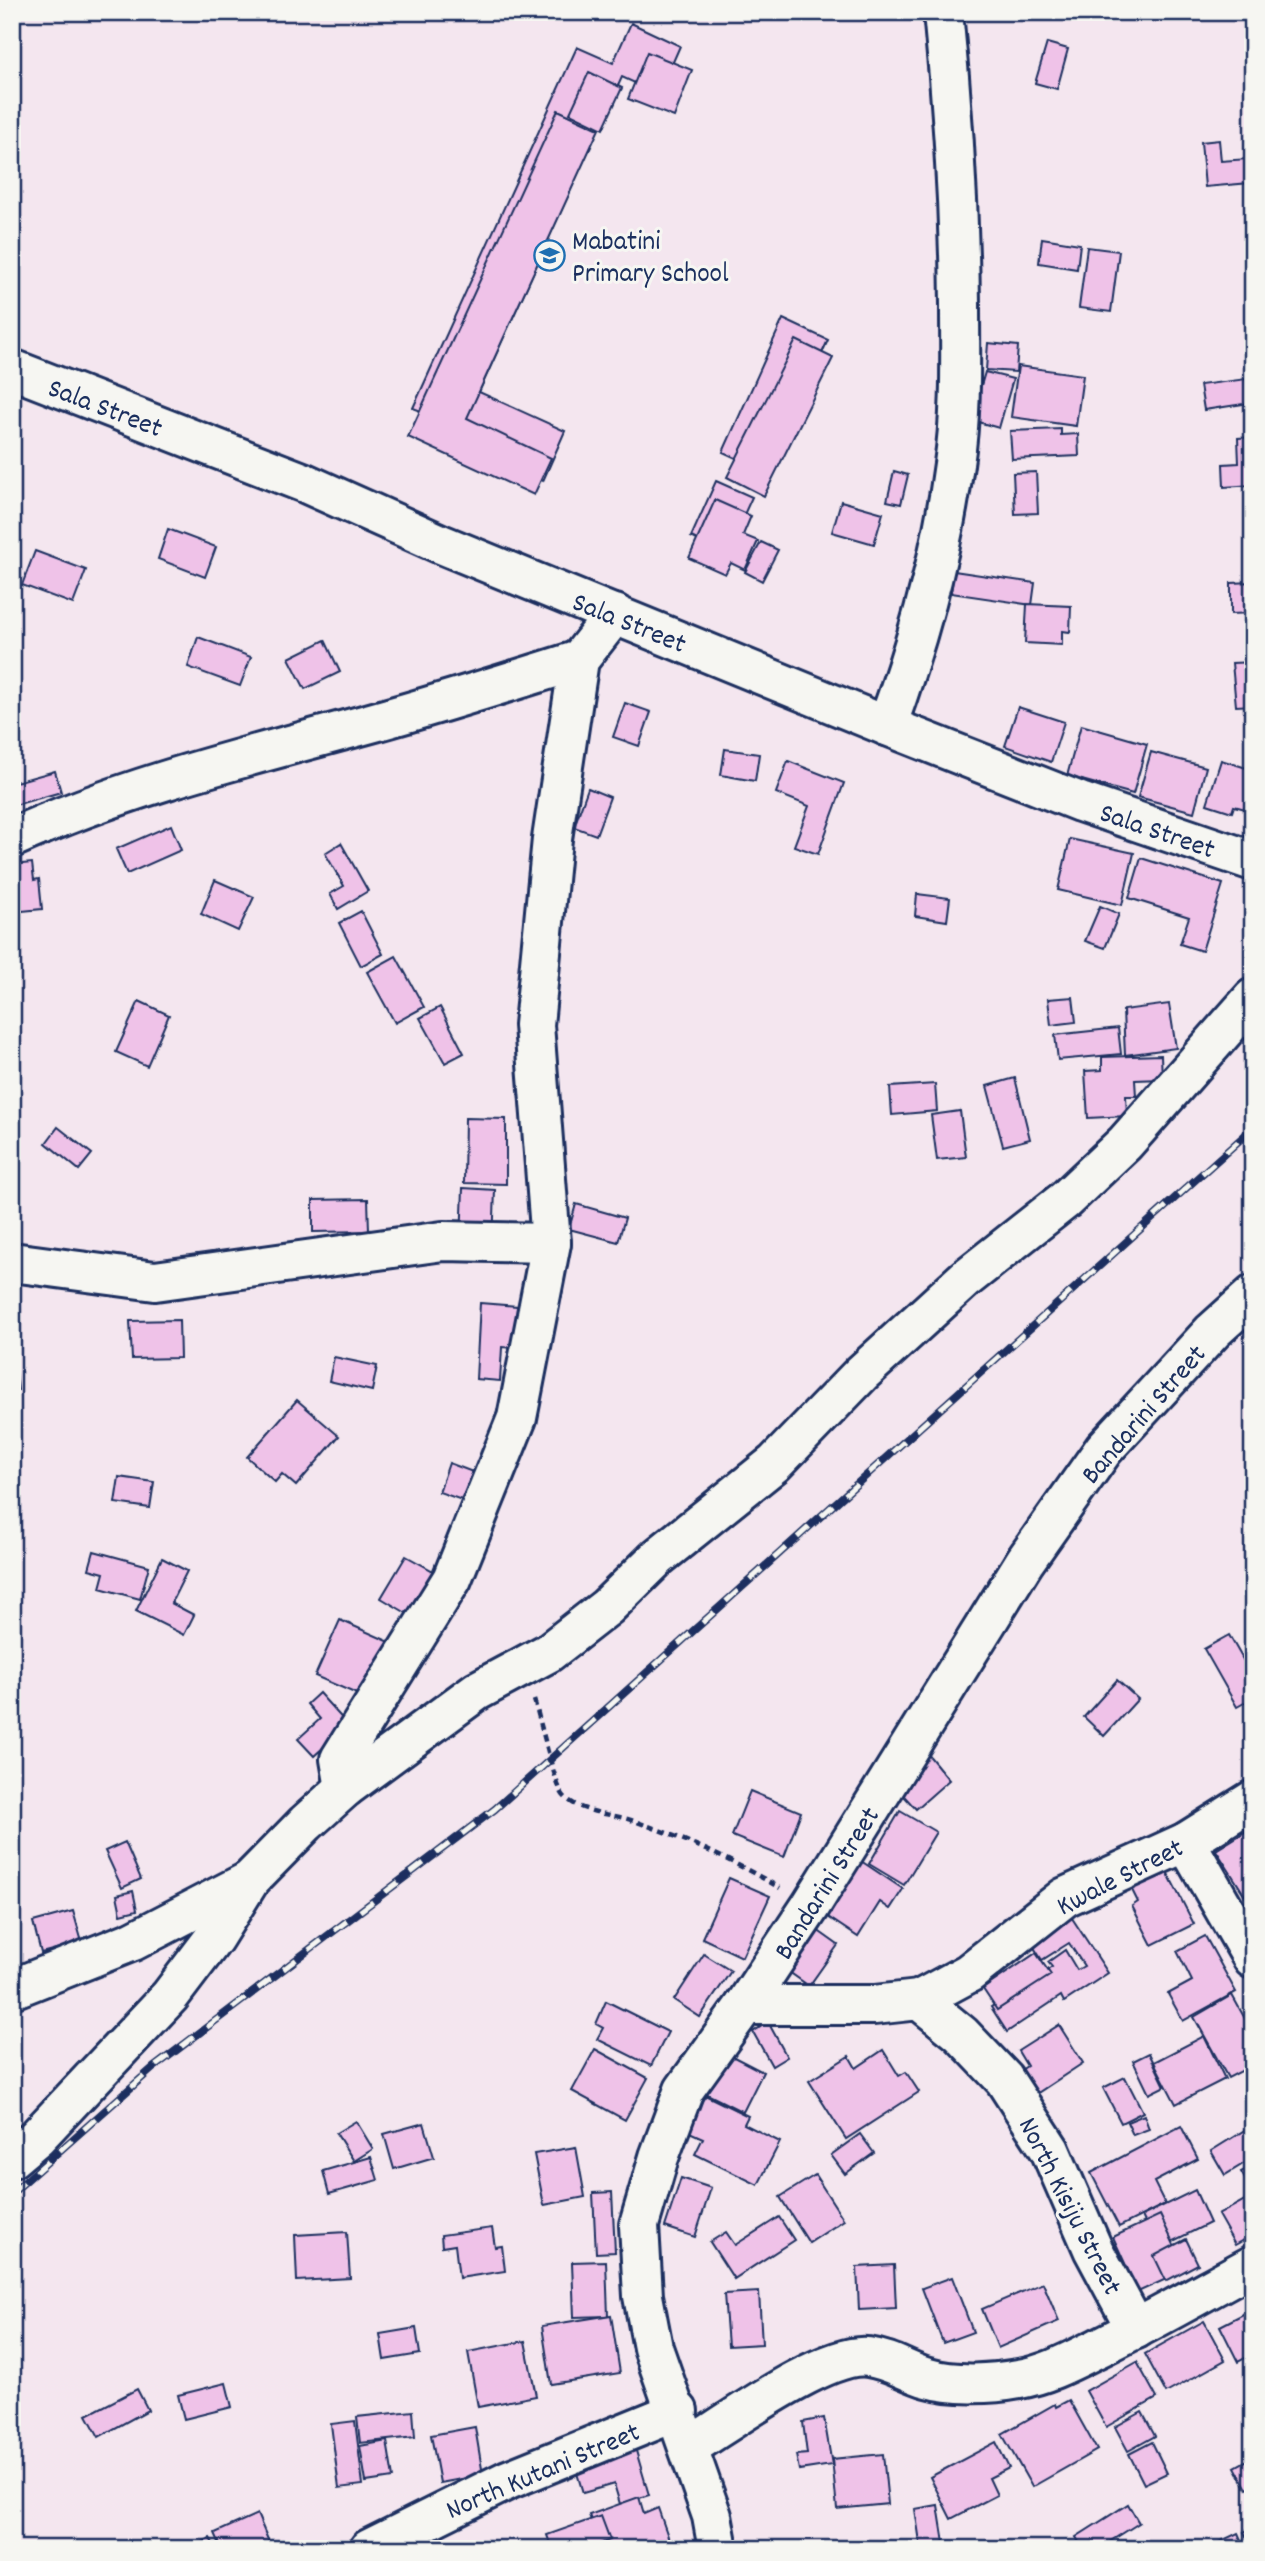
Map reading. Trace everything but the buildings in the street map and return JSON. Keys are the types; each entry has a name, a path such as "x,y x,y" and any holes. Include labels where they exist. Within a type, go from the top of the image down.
{"street":[{"path":"887,726 920,631 934,577 955,463 960,381 958,198 943,12"},
{"name":"Sala Street","path":"12,369 305,483 441,544 887,726 1080,802 1253,861"},
{"path":"345,1788 340,1759 452,1579 517,1418 551,1244 534,1025 552,839 579,660 614,614"},
{"path":"12,838 78,808 217,763 448,701 579,660"},
{"path":"12,2158 37,2137 170,1996 214,1938 250,1880 345,1788 477,1691 548,1653 607,1607 658,1557 775,1463 862,1373 965,1279 1065,1200 1125,1143 1253,998"},
{"path":"12,1262 155,1281 443,1241 551,1244"},
{"name":"Bandarini Street","path":"718,2549 712,2516 678,2411 653,2348 643,2296 639,2225 659,2157 684,2090 745,2005 810,1906 1024,1560 1096,1460 1213,1331 1253,1295"},
{"name":"Kwale Street","path":"919,2000 969,1973 1065,1897 1186,1842 1253,1800"},
{"path":"1186,1842 1253,1959"},
{"path":"12,1989 134,1941 250,1880"},
{"path":"745,2005 874,2005 919,2000"},
{"name":"North Kisiju Street","path":"919,2000 961,2034 1004,2079 1050,2150 1093,2249 1136,2329"},
{"path":"689,2447 801,2379 848,2358 865,2356 892,2361 929,2378 951,2381 1017,2380 1048,2373 1253,2265"},
{"name":"North Kutani Street","path":"369,2549 508,2480 678,2411"}],"path":[{"path":"518,1670 534,1699 551,1756 555,1782 564,1797 581,1807 633,1820 751,1871 810,1906"}],"railway":[{"path":"12,2193 153,2068 495,1809 1253,1128"}],"place":[{"name":"Mabatini Primary School","path":"549,255"}]}
